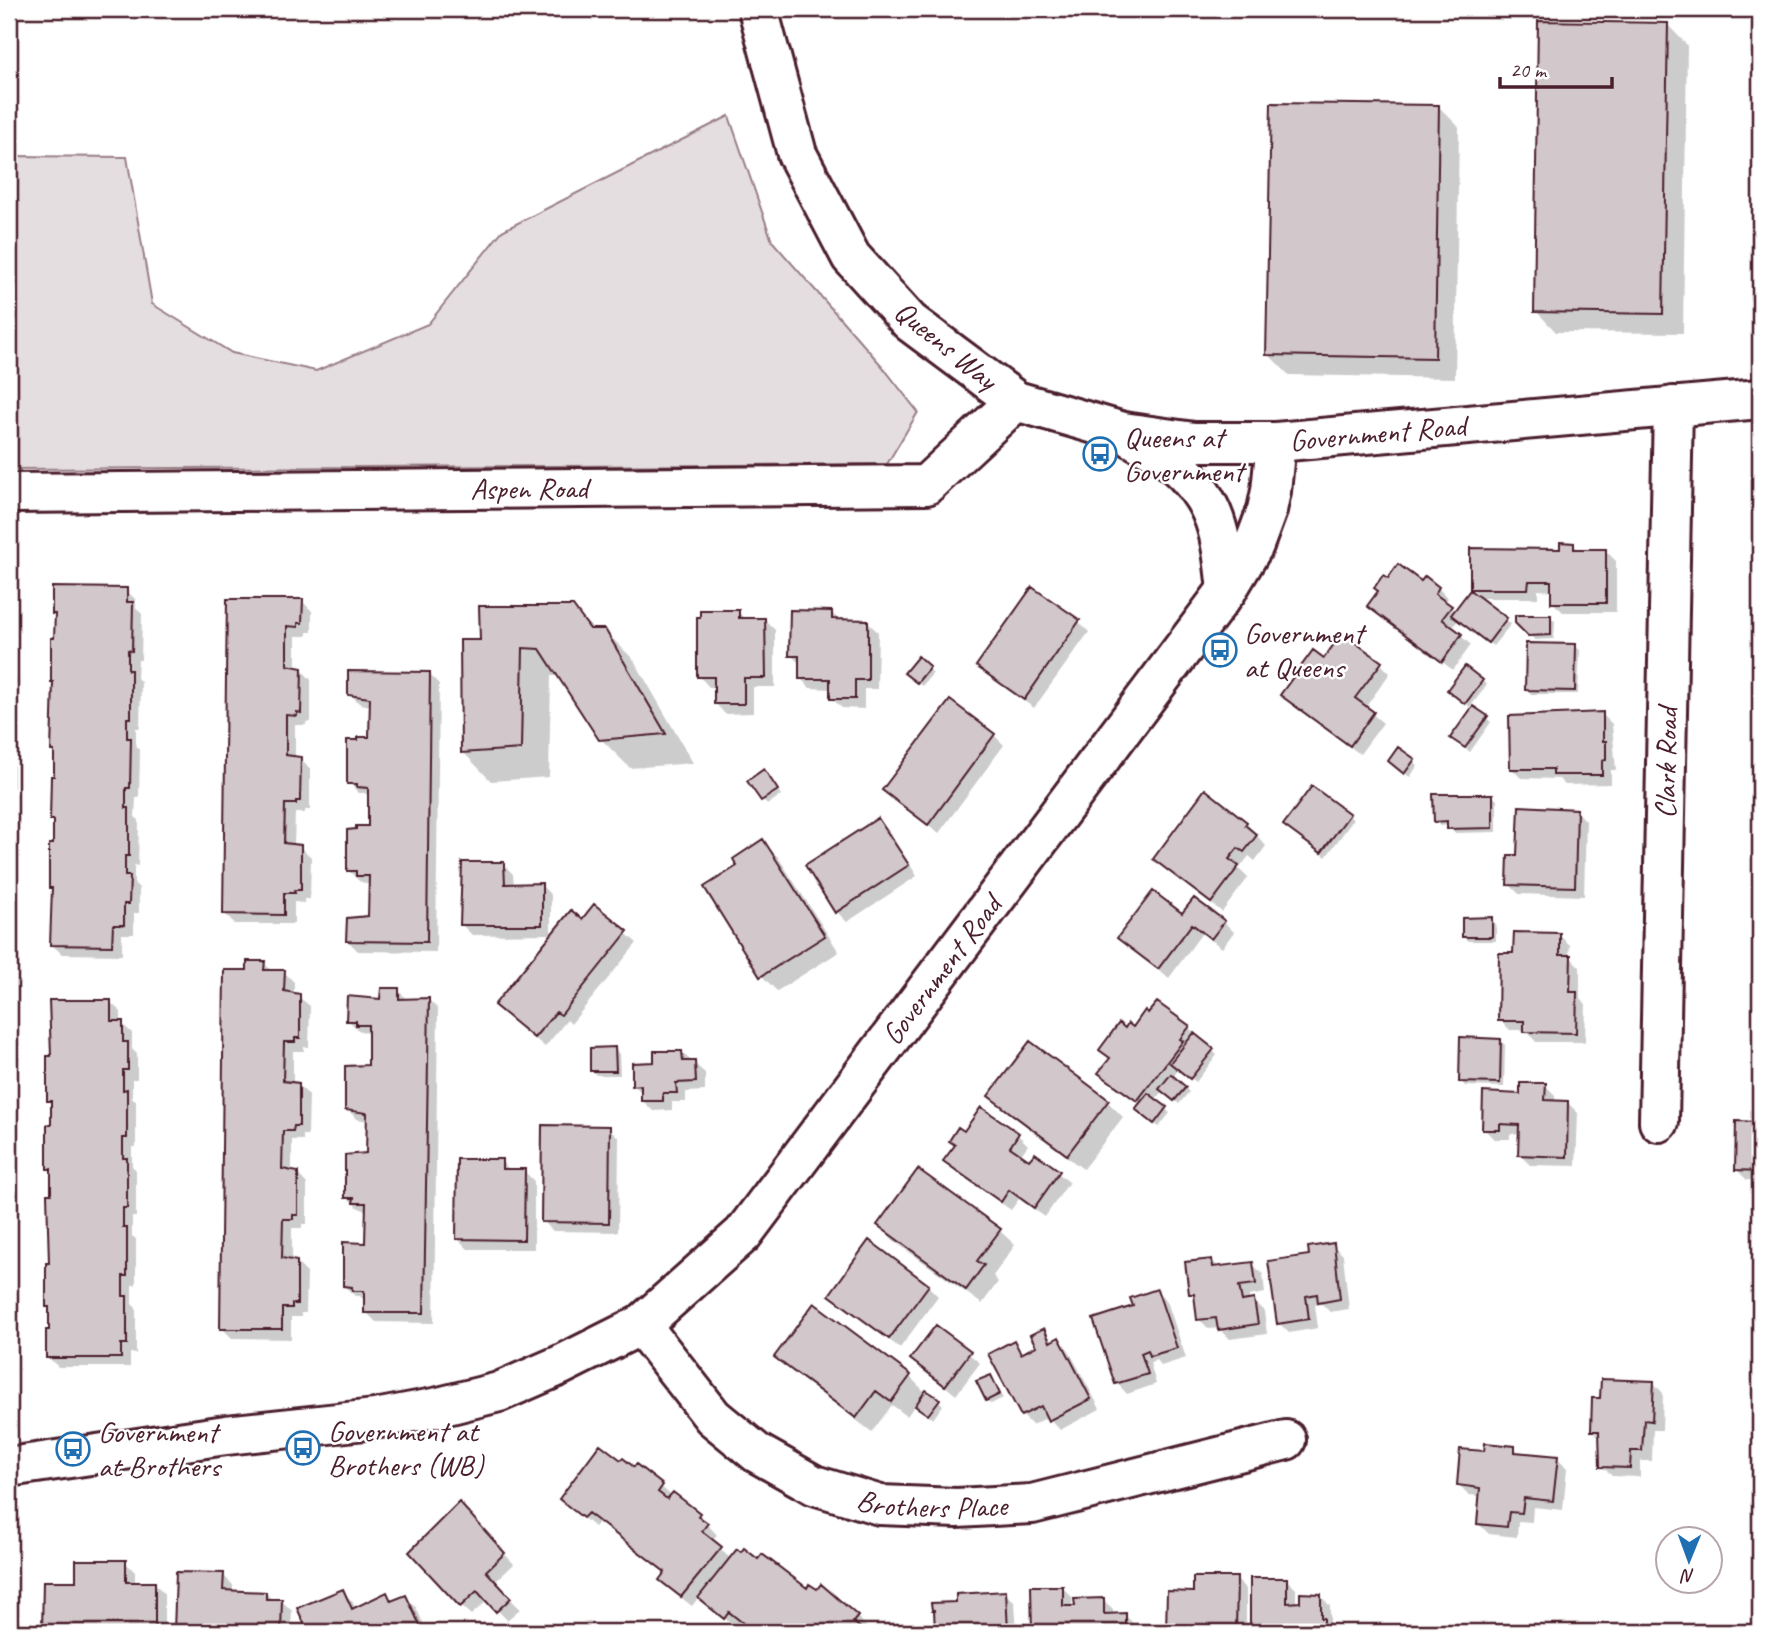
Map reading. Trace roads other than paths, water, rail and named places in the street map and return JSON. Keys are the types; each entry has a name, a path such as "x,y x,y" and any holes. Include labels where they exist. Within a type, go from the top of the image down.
{"street":[{"name":"Queens Way","path":"758,9 797,154 851,257 910,322 1016,401 1123,432 1194,442 1276,442"},
{"name":"Government Road","path":"9,1467 226,1435 375,1419 439,1407 499,1392 641,1325 743,1234 1227,590 1254,545 1267,510 1276,442 1760,399"},
{"name":"Aspen Road","path":"9,493 926,485 1016,401"},
{"name":"Clark Road","path":"1659,1122 1673,406"},
{"path":"1123,432 1174,462 1208,501 1222,542 1227,590"},
{"name":"Brothers Place","path":"641,1325 713,1417 757,1453 814,1485 880,1505 957,1508 1032,1504 1286,1440"}],"place":[{"name":"Queens at Government","path":"1100,454"},
{"name":"Government at Queens","path":"1220,650"},
{"name":"Government at Brothers (WB)","path":"303,1448"},
{"name":"Government at Brothers","path":"73,1449"}]}
